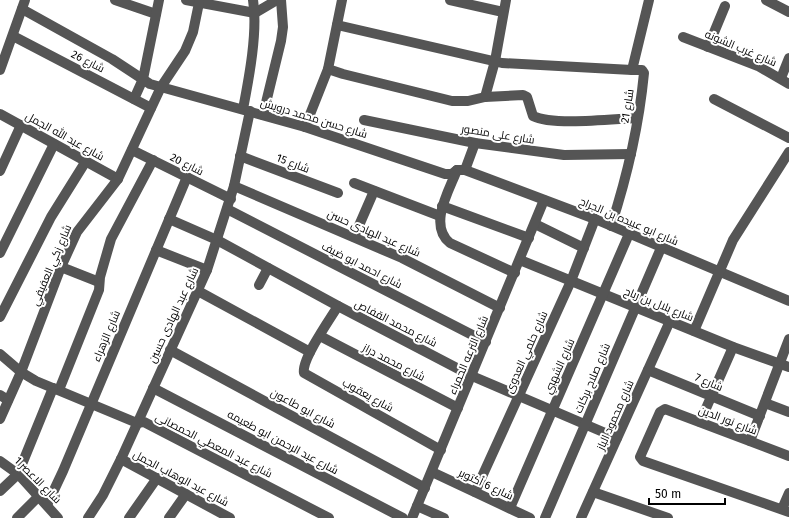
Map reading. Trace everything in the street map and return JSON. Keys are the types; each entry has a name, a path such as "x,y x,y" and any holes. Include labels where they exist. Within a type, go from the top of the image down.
{"street":[{"path":"134,99 143,79 159,0"},
{"path":"186,0 255,13 277,0"},
{"name":"شارع عبد الهادى حسين","path":"88,518 103,495 121,459 198,291 207,270 231,199 240,156 247,110 255,13 253,0"},
{"path":"263,114 281,41 281,0"},
{"path":"305,126 328,69 342,0"},
{"path":"450,0 503,12"},
{"path":"485,97 495,61 506,0"},
{"path":"337,25 502,63 632,70 649,0"},
{"path":"766,0 789,12"},
{"path":"121,1 156,14"},
{"name":"شارع زكي العفيفي","path":"0,419 4,397 21,372 61,267 77,232 118,179 161,88 185,51 193,32 199,3"},
{"path":"0,70 23,5"},
{"name":"شارع حسن محمد درويش","path":"23,5 150,84 305,126 445,174 452,174 461,170"},
{"path":"708,47 725,6"},
{"name":"شارع 26","path":"13,36 151,108"},
{"name":"شارع غرب الشونه","path":"683,38 758,66 785,81"},
{"path":"785,81 789,58"},
{"path":"328,69 452,101 468,101 485,97 523,95 527,97 533,116 538,118 561,121 637,118"},
{"name":"شارع 21","path":"611,226 622,193 631,154 644,73 641,70 632,70"},
{"path":"714,99 789,138"},
{"name":"شارع عبد الله الجمل","path":"0,114 118,179"},
{"name":"شارع على منصور","path":"364,120 475,143 564,155 631,154"},
{"path":"0,171 21,126"},
{"path":"475,143 441,211 441,231 450,243 515,273"},
{"path":"0,253 54,144"},
{"name":"شارع 20","path":"132,150 231,199"},
{"path":"694,331 733,240 789,152"},
{"name":"شارع 15","path":"240,156 338,193"},
{"path":"0,491 18,474 98,294 110,239 153,160"},
{"path":"0,317 51,217 86,161"},
{"name":"شارع ابو عبيده بن الجراح","path":"461,170 594,219 789,301"},
{"name":"شارع الزهراء","path":"47,505 64,471 90,404 187,177"},
{"path":"354,183 374,191 529,238"},
{"name":"شارع عبد الهادى حسن","path":"234,186 409,261 500,308"},
{"path":"354,237 374,191"},
{"name":"شارع الترعه الحمراء","path":"412,518 515,273 544,200"},
{"name":"شارع احمد ابو ضيف","path":"227,209 486,342"},
{"name":"شارع محمد القفاص","path":"169,219 217,240 338,306 472,376 617,438"},
{"name":"شارع حلمي العدوى","path":"474,492 571,281 594,219"},
{"path":"534,224 584,248"},
{"name":"شارع الشهبي","path":"510,508 630,234"},
{"name":"شارع صلاح بركات","path":"545,518 661,248"},
{"path":"156,250 207,270"},
{"name":"شارع بلال بن رباح","path":"520,260 733,347 784,365"},
{"path":"61,267 100,282"},
{"path":"259,285 268,268"},
{"path":"198,291 310,352 338,306"},
{"name":"شارع محمود الباز","path":"581,518 670,321"},
{"name":"شارع محمد دراز","path":"320,336 458,408"},
{"path":"750,441 765,403 784,365 789,339"},
{"path":"700,422 710,396 733,347"},
{"name":"شارع ابو طاعون","path":"170,350 425,488"},
{"name":"شارع يعقوب","path":"310,352 303,367 304,373 441,450"},
{"name":"شارع عبد المعطي الحمصانى","path":"0,354 21,372 90,404 138,423 146,423 323,517"},
{"name":"شارع 7","path":"648,370 760,416"},
{"name":"شارع عبد الرحمن ابو طعيمه","path":"153,388 403,518"},
{"path":"765,403 789,412"},
{"name":"شارع نور الدين","path":"786,510 643,461 641,455 659,413 665,409 789,456"},
{"name":"شارع عبد الوهاب الجمل","path":"121,459 186,494 215,515 230,518"},
{"name":"شارع الاعصر 1","path":"0,461 18,474 58,518"},
{"name":"شارع 6 أكتوبر","path":"432,472 530,518"},
{"path":"129,518 157,478"},
{"path":"593,492 668,518"},
{"path":"786,510 789,492"},
{"path":"169,518 186,494"},
{"path":"17,518 39,496"},
{"path":"417,506 444,518"},
{"path":"634,518 638,508"}]}
